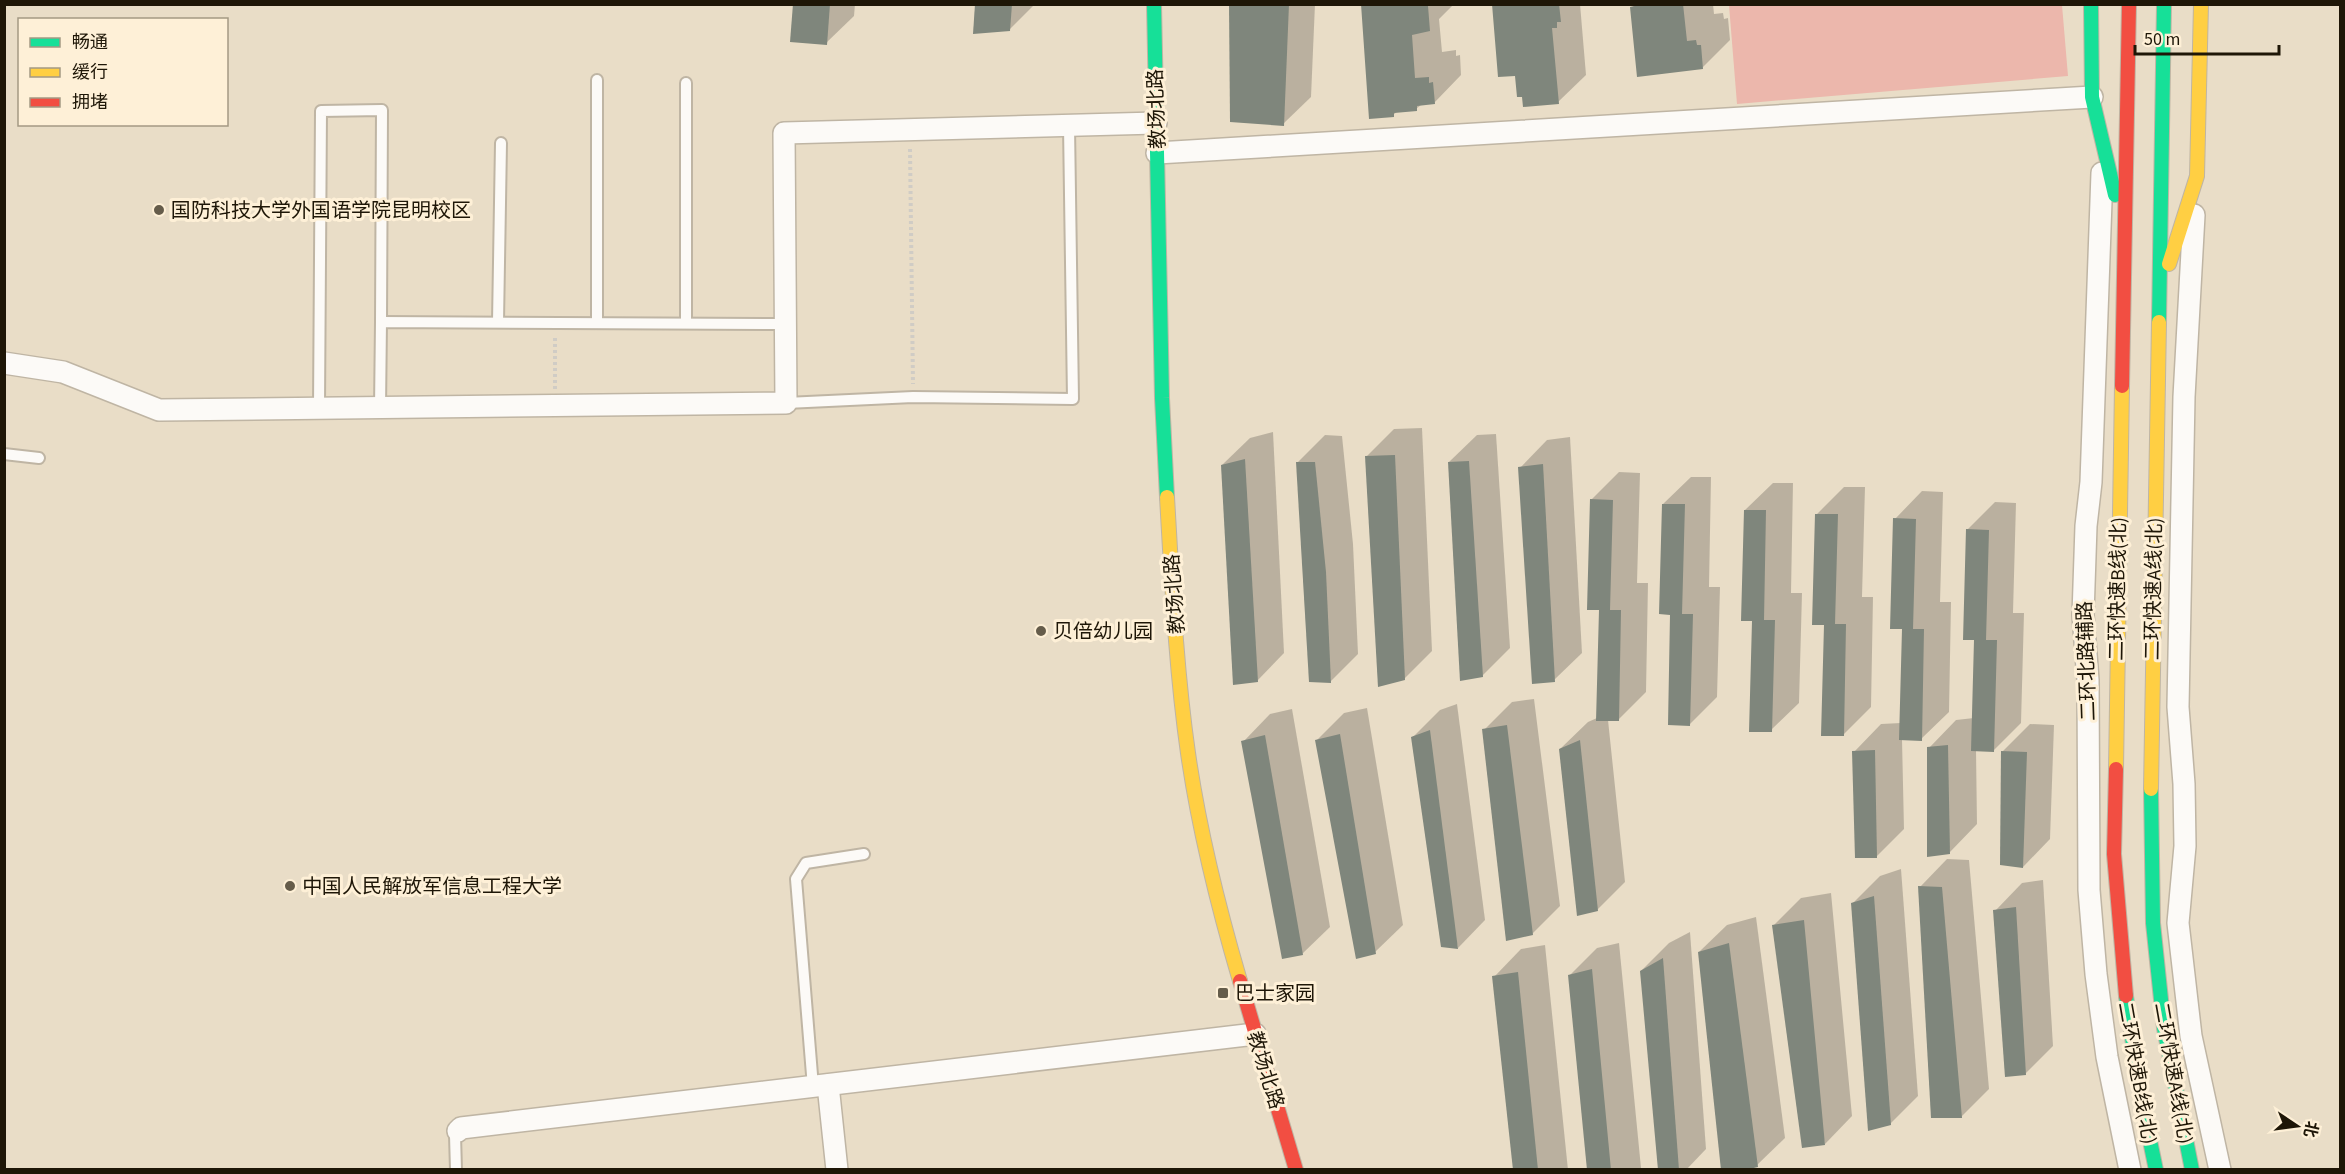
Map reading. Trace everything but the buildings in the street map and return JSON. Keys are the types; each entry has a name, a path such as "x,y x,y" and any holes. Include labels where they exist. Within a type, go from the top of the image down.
{"main road":[{"name":"教场北路","path":"1155,4 1163,410 1173,598 1188,753 1215,895 1296,1170"},
{"path":"2091,4 2092,97 2102,149 2124,231"},
{"name":"二环快速B线(北)","path":"2129,4 2114,854 2121,965 2132,1057 2156,1170"},
{"name":"二环快速A线(北)","path":"2164,4 2150,767 2153,923 2164,1028 2192,1170"},
{"path":"2157,300 2197,176 2201,4"}],"street":[{"path":"1157,153 2092,97"},
{"path":"4,363 63,372 159,410 786,403 784,133 1156,123"},
{"name":"二环北路辅路","path":"2102,149 2091,482 2086,526 2083,615 2088,680 2089,890 2096,974 2107,1057 2130,1170"},
{"path":"2197,176 2184,409 2178,707 2184,784 2185,846 2178,923 2190,1036 2220,1170"},
{"path":"458,1131 461,1128 1255,1034"},
{"path":"820,1086 837,1170"}],"lane":[{"path":"597,80 597,321"},
{"path":"686,83 686,323"},
{"path":"319,407 321,111 382,110 380,408"},
{"path":"786,403 913,397 1072,399 1069,126"},
{"path":"498,322 501,143"},
{"path":"381,322 555,324 597,321 786,324"},
{"path":"4,454 39,458"},
{"path":"820,1086 796,879 806,863 864,854"},
{"path":"456,1170 455,1135 458,1131"}],"path":[{"path":"910,130 913,397"},
{"path":"555,324 555,406"}],"shaded area":[{"path":"1729,5 2062,5 2068,76 1737,104"}],"traffic: fast":[{"path":"1154,4 1162,398 1167,497"},
{"path":"2091,4 2092,97 2115,195"},
{"path":"2159,322 2164,4"},
{"path":"2151,789 2153,923 2164,1028 2192,1170"},
{"path":"2126,996 2140,1092 2156,1170"}],"traffic: slow":[{"path":"2169,264 2197,176 2201,4"},
{"path":"2151,789 2159,322"},
{"path":"2116,769 2122,386"},
{"path":"1167,497 1177,657 1188,753 1210,868 1240,981"}],"traffic: jam":[{"path":"2122,386 2129,4"},
{"path":"2116,769 2114,854 2126,996"},
{"path":"1240,981 1296,1170"}],"place":[{"name":"国防科技大学外国语学院昆明校区","path":"159,210"},
{"name":"贝倍幼儿园","path":"1041,631"},
{"name":"中国人民解放军信息工程大学","path":"290,886"},
{"name":"巴士家园","path":"1223,993"}]}
